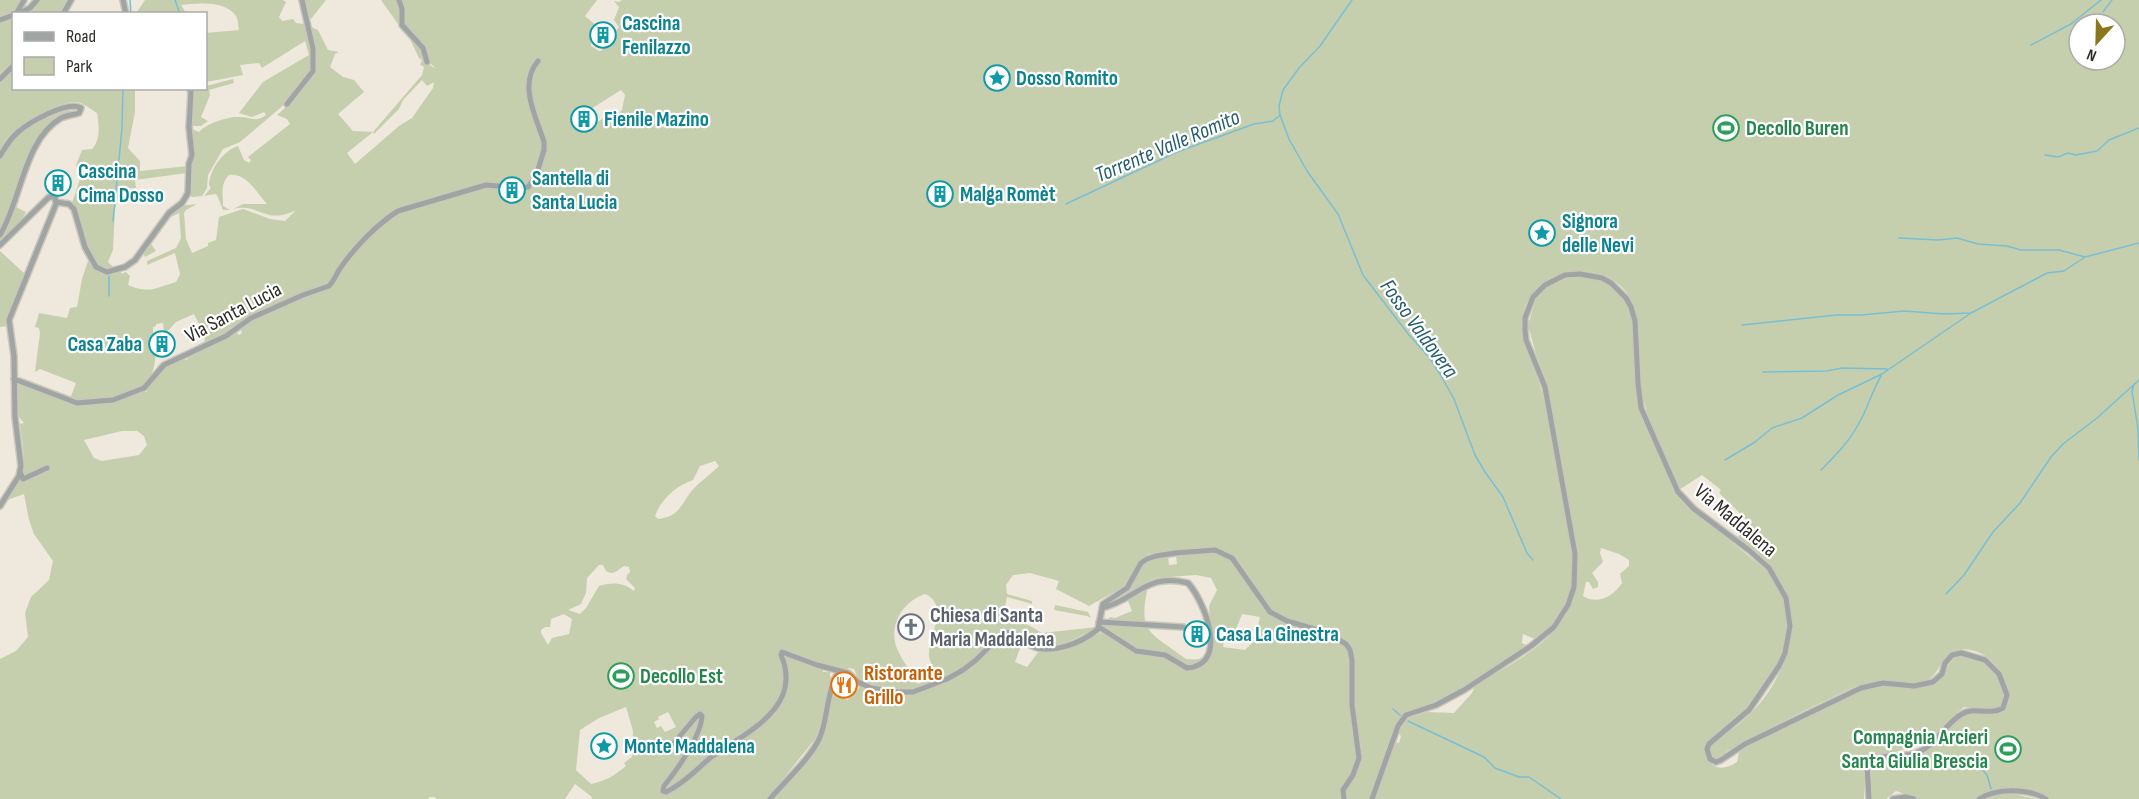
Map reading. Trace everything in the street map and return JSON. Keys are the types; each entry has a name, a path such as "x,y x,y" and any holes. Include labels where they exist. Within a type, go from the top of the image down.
{"street":[{"path":"21,12 30,8 37,0"},
{"path":"287,104 313,71 313,49 302,0"},
{"path":"399,0 402,9 402,25 423,48 426,62"},
{"name":"Via Santa Lucia","path":"14,379 76,403 113,400 144,388 164,365 226,336 251,318 329,286 339,270 374,230 398,211 486,185 528,187 534,181 544,150 544,142 528,92 530,74 538,61"},
{"path":"0,79 12,67"},
{"path":"56,202 69,204 74,208 85,247 96,267 107,272 125,267 135,260 169,213 182,203 188,193 189,164 192,155 189,127 190,90"},
{"path":"0,156 13,136 30,123 67,107 74,105 81,108 79,113 68,115 57,121 41,139 28,164 0,235"},
{"path":"0,245 49,197 55,197 56,202 9,320 15,417 22,461 20,472 0,507"},
{"name":"Via Maddalena","path":"1372,799 1398,726 1406,715 1436,705 1464,690 1531,646 1554,627 1568,605 1574,587 1575,554 1545,387 1526,340 1525,330 1529,306 1539,289 1557,278 1580,274 1593,275 1610,282 1631,307 1635,321 1641,408 1678,492 1694,509 1769,568 1786,598 1790,626 1785,653 1749,710 1709,744 1707,749 1710,759 1716,762 1722,760 1745,744 1861,688 1883,683 1914,686 1933,682 1942,674 1945,663 1952,655 1961,653 1979,657 1999,674 2007,695 2003,708 1992,712 1973,710 1962,714 1931,745 1916,753 1869,760 1867,765 1869,799"},
{"path":"20,472 23,479 47,468"},
{"path":"673,744 700,714 702,716 700,725 662,789 666,792 753,730 771,713 787,686 781,652 848,673 858,682 870,688 913,692 946,680 963,670 1004,632 1043,648 1064,646 1092,633 1099,625 1105,602 1127,588 1141,563 1156,555 1215,550 1233,558 1270,612 1287,621 1325,632 1346,644 1350,650 1352,705 1359,758 1353,776 1343,790 1344,799"},
{"path":"1099,625 1136,651 1165,655 1187,668 1203,663 1211,649 1203,606 1188,583 1155,581 1123,600 1102,608"},
{"path":"1099,625 1183,627"},
{"path":"770,799 819,740 834,679 840,671"},
{"path":"1979,799 2002,791 2032,794 2046,799"},
{"path":"1893,799 1905,797 1914,799"}],"green space":[{"path":"0,0 22,0 16,11 0,16"},
{"path":"41,0 68,0 61,12 28,12"},
{"path":"145,0 283,0 286,2 279,17 282,21 293,19 296,23 304,24 309,39 310,71 286,103 240,142 223,149 208,175 207,188 202,196 192,197 190,195 192,129 199,132 206,126 224,119 239,117 256,119 266,115 264,112 252,117 239,113 263,82 309,55 305,41 262,68 259,63 240,65 243,75 207,82 207,33 239,30 236,16 231,11 218,5 203,3 181,5 185,12 137,12"},
{"path":"305,0 326,0 311,19 306,14"},
{"path":"381,0 597,0 585,16 600,29 591,41 591,46 601,51 619,27 614,20 619,7 614,1 622,0 2139,0 2139,799 2050,799 2030,790 2008,789 1987,793 1976,799 1919,799 1896,791 1886,799 1870,799 1872,769 1875,760 1922,753 1961,718 1972,713 1995,715 2009,704 2009,694 2002,673 1987,657 1967,649 1951,652 1933,676 1921,683 1886,680 1858,685 1766,730 1717,759 1713,757 1710,748 1714,742 1743,721 1760,703 1772,687 1781,669 1788,651 1791,632 1791,613 1786,594 1773,571 1738,537 1749,522 1719,493 1721,490 1702,475 1679,488 1647,412 1640,377 1637,314 1623,288 1608,277 1591,272 1572,272 1555,276 1539,286 1528,300 1522,319 1524,343 1544,402 1574,556 1573,582 1570,593 1561,613 1535,639 1523,634 1522,643 1526,645 1468,685 1430,705 1406,714 1399,720 1395,725 1368,799 1348,799 1345,790 1358,767 1362,752 1354,710 1355,670 1351,646 1338,635 1287,617 1268,606 1239,562 1223,550 1213,547 1148,554 1138,562 1123,587 1089,606 1056,589 1059,581 1030,573 1013,575 1006,585 1007,594 1032,601 1032,604 1007,597 1004,611 1042,633 1097,627 1096,629 1058,645 1050,646 1034,644 1004,630 975,659 952,675 911,691 871,687 859,680 854,669 849,668 845,671 823,666 823,672 830,672 830,677 832,677 825,712 815,739 767,799 591,799 592,797 575,784 565,799 436,799 429,797 429,799 0,799 0,659 16,651 28,637 25,613 31,597 49,580 53,561 34,534 24,494 7,500 19,478 24,456 20,424 24,423 19,417 17,382 73,404 114,402 143,389 147,392 145,389 153,379 172,364 184,358 188,359 188,356 236,332 239,335 242,333 240,324 177,358 205,341 194,314 176,322 167,332 164,331 163,323 156,324 151,335 153,337 151,348 156,352 153,370 143,385 112,398 78,401 70,399 76,383 40,369 35,372 40,333 39,328 35,327 39,313 67,318 70,308 77,307 88,261 102,272 121,271 121,274 126,272 130,276 128,285 135,288 152,289 176,282 180,274 175,253 147,265 147,261 176,248 181,238 179,213 171,217 151,244 156,251 145,257 143,253 170,214 179,206 197,204 184,213 186,239 192,253 216,240 219,217 243,209 270,219 285,221 296,210 277,216 250,208 233,209 243,204 267,204 251,184 235,175 229,175 223,186 223,206 230,210 223,210 217,195 204,196 211,188 210,179 215,167 222,156 238,146 244,160 249,163 251,160 248,157 290,124 287,119 277,115 298,95 311,76 315,55 309,26 318,30 328,50 339,52 335,54 330,67 343,77 354,80 364,92 338,114 353,131 373,132 422,75 424,67 420,65 422,60 409,37 420,47 425,62 436,69 426,59 424,47 405,26 398,24","holes":["422,80 427,86 434,82 433,88 412,118 399,126 355,164 347,153 373,132 374,134 399,109 403,100","621,90 625,95 622,110 616,116 607,116 596,123 586,112","122,431 137,431 144,436 147,445 139,455 102,461 94,458 84,440","715,461 719,466 693,489 681,507 670,516 658,519 655,516 665,499 675,490 693,480 700,466","599,565 603,565 606,571 611,573 624,566 629,567 630,572 626,579 635,588 634,591 617,584 599,586 580,614 568,610 581,604 586,593 587,578","925,594 932,599 937,612 929,656 937,675 918,684 899,652 894,634 901,612","564,614 572,619 569,634 552,638 548,645 541,630 550,627 551,619","626,707 633,731 632,757 624,763 626,766 618,773 591,784 576,770 580,730 599,718","668,712 676,727 665,732 661,726 657,728 654,722 659,719 658,717"]},
{"path":"12,18 12,62 0,73 0,23"},
{"path":"12,69 12,90 135,90 135,112 128,148 140,161 140,171 188,166 187,173 135,180 136,188 120,189 115,209 113,250 108,262 114,268 104,269 92,257 76,207 72,203 80,179 76,165 82,150 92,149 97,141 99,127 97,113 81,103 74,102 54,107 16,129 0,150 0,83"},
{"path":"233,79 234,83 209,90 210,95 201,117 208,121 201,126 189,126 195,94 193,90 207,90 207,86"},
{"path":"69,109 69,112 56,119 35,146 18,182 0,231 0,161 10,144 20,134 34,124"},
{"path":"16,207 26,212 18,225 0,243"},
{"path":"0,251 24,273 6,320 7,326 0,327"},
{"path":"1577,277 1602,281 1619,292 1628,308 1633,327 1640,413 1677,495 1681,501 1772,575 1785,604 1787,627 1785,640 1775,668 1751,704 1707,746 1704,752 1713,765 1722,768 1732,765 1737,762 1743,748 1864,689 1881,685 1922,687 1935,682 1956,657 1974,659 1989,667 2002,686 2003,700 2000,707 1987,709 1964,707 1948,720 1937,736 1928,743 1895,752 1868,756 1865,760 1864,799 1374,799 1394,742 1399,743 1401,736 1398,733 1406,719 1428,712 1454,713 1472,693 1475,686 1537,647 1548,637 1566,615 1573,601 1578,556 1547,382 1528,325 1536,299 1541,291 1561,280","holes":["1601,548 1629,560 1629,566 1620,574 1622,583 1618,588 1609,596 1599,600 1583,596 1586,582 1589,582 1593,589 1598,587 1598,582 1592,573 1603,562"]},
{"path":"1217,553 1226,557 1239,570 1258,601 1278,620 1332,637 1346,647 1351,659 1349,706 1357,760 1349,779 1341,788 1342,799 773,799 820,741 829,715 834,689 847,700 861,686 883,693 902,695 921,692 954,675 1001,637 1009,635 1022,643 1015,662 1027,667 1039,651 1064,649 1096,634 1102,633 1119,642 1104,628 1104,623 1108,624 1110,617 1115,618 1132,611 1125,593 1144,565 1168,557 1169,565 1177,564 1176,556","holes":["1196,575 1211,578 1217,590 1209,606 1211,629 1208,654 1198,659 1186,659 1153,635 1145,621 1144,611 1149,581 1155,578","1242,614 1260,617 1255,640 1245,650 1223,647 1225,631 1236,629"]},
{"path":"1055,605 1088,612 1091,618 1054,610"},
{"path":"2013,794 2037,799 1983,799 1995,795"}],"waterway":[{"path":"130,0 131,12"},
{"path":"175,0 179,12"},
{"name":"Fosso Valdovera","path":"1352,0 1320,46 1299,68 1283,90 1279,106 1280,115 1289,139 1307,171 1338,214 1363,275 1440,374 1454,399 1475,455 1503,497 1527,553 1533,560"},
{"path":"2031,45 2071,24 2101,0"},
{"path":"2103,12 2112,0"},
{"path":"113,221 122,128 123,90"},
{"name":"Torrente Valle Romito","path":"1066,204 1177,152 1254,124 1273,121 1279,116"},
{"path":"2045,155 2058,157 2068,153 2076,155 2097,151 2109,140 2139,128"},
{"path":"1899,238 1938,240 1957,238 1978,244 2007,246 2021,250 2059,250 2085,257"},
{"path":"1725,460 1755,442 1772,428 1802,418 1838,395 1882,374 1971,313 2047,273 2064,271 2085,257 2139,243"},
{"path":"109,275 109,296"},
{"path":"1742,325 1836,315 1904,311 1944,314 1971,313"},
{"path":"1763,372 1827,371 1842,368 1887,369"},
{"path":"1821,470 1855,430 1881,376"},
{"path":"1946,594 1964,575 1993,532 2020,503 2051,457 2063,444 2097,418 2139,380"},
{"path":"2134,384 2132,391 2138,429 2139,460"},
{"path":"1393,709 1401,716"},
{"path":"1408,721 1484,757 1495,768 1519,777 1529,777 1561,799"},
{"path":"1980,767 1987,775 1992,792"}],"place":[{"name":"Cascina Fenilazzo","path":"603,35"},
{"name":"Dosso Romito","path":"997,78"},
{"name":"Fienile Mazino","path":"584,119"},
{"name":"Decollo Buren","path":"1726,128"},
{"name":"Cascina Cima Dosso","path":"58,183"},
{"name":"Santella di Santa Lucia","path":"512,190"},
{"name":"Malga Romèt","path":"940,194"},
{"name":"Signora delle Nevi","path":"1542,233"},
{"name":"Casa Zaba","path":"162,344"},
{"name":"Chiesa di Santa Maria Maddalena","path":"911,627"},
{"name":"Casa La Ginestra","path":"1197,634"},
{"name":"Decollo Est","path":"621,676"},
{"name":"Ristorante Grillo","path":"844,685"},
{"name":"Monte Maddalena","path":"604,746"},
{"name":"Compagnia Arcieri Santa Giulia Brescia","path":"2008,749"}]}
